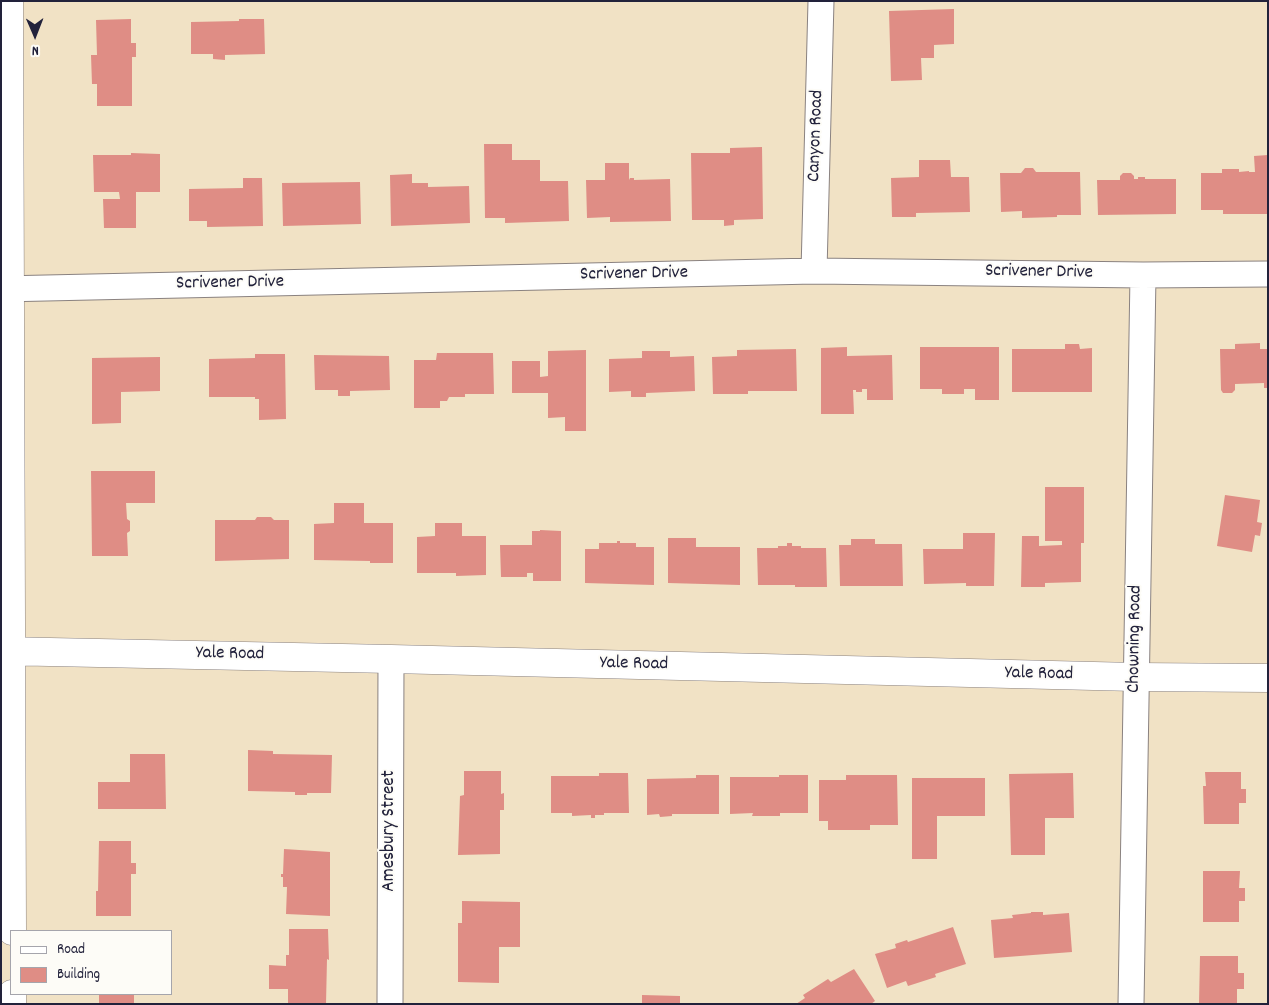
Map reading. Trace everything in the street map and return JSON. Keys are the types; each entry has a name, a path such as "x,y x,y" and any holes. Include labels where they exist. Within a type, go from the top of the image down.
{"main road":[{"path":"9,1 6,289 6,651 12,930"},
{"name":"Yale Road","path":"6,651 391,658 1136,677 1268,678"}],"street":[{"name":"Canyon Road","path":"814,271 821,1"},
{"name":"Scrivener Drive","path":"6,289 814,271 1143,275 1268,274"},
{"name":"Chowning Road","path":"1131,1004 1143,275"},
{"name":"Amesbury Street","path":"390,1004 391,658"}],"building":[{"path":"954,9 954,44 934,45 934,58 921,58 922,80 891,81 889,11"},
{"path":"131,19 131,43 136,43 136,57 132,57 132,106 97,106 97,84 92,84 91,55 97,55 96,20"},
{"path":"239,19 264,19 265,54 225,55 225,60 213,59 213,54 191,54 191,22 239,21"},
{"path":"484,144 512,144 512,160 540,160 540,181 568,181 569,221 505,223 505,218 485,218"},
{"path":"762,147 763,219 734,220 734,225 724,226 724,220 692,220 691,153 730,153 730,148"},
{"path":"131,153 160,154 160,192 136,192 136,228 104,228 103,199 120,199 119,192 94,192 93,155 131,155"},
{"path":"1268,155 1268,214 1223,214 1223,210 1201,210 1201,173 1222,173 1222,169 1239,169 1239,172 1255,172 1254,156"},
{"path":"919,160 950,160 951,177 969,177 970,212 916,213 916,217 892,217 891,178 919,177"},
{"path":"605,163 629,163 629,180 630,178 634,178 634,180 670,179 671,221 610,222 610,217 587,218 586,180 605,180"},
{"path":"1025,168 1033,168 1036,172 1080,172 1081,215 1022,218 1022,211 1001,212 1000,173 1021,173"},
{"path":"1123,173 1131,173 1134,179 1145,177 1145,179 1176,179 1176,214 1098,215 1097,180 1120,180 1120,176"},
{"path":"412,174 412,183 428,183 428,187 469,186 470,223 391,226 390,175"},
{"path":"243,178 262,178 263,226 207,227 207,221 189,221 189,189 243,188"},
{"path":"360,182 361,224 283,226 282,183"},
{"path":"1260,343 1260,349 1268,349 1268,388 1264,388 1264,383 1235,384 1235,390 1232,393 1223,393 1221,390 1220,349 1235,349 1235,344"},
{"path":"1065,344 1079,344 1080,349 1092,348 1092,392 1012,392 1012,349 1065,349"},
{"path":"847,347 847,356 892,355 893,400 867,400 867,389 862,389 862,392 853,390 854,414 821,414 821,348"},
{"path":"920,347 999,347 999,400 975,400 975,389 964,389 964,394 942,394 942,389 920,389"},
{"path":"796,349 797,391 748,391 748,394 713,394 712,357 737,356 737,350"},
{"path":"586,350 586,431 565,431 565,417 548,418 548,393 512,393 512,361 540,361 540,377 548,376 548,351"},
{"path":"642,351 670,351 670,357 694,356 695,391 646,393 646,397 631,397 631,391 609,392 609,359 642,358"},
{"path":"437,353 493,353 494,394 465,394 465,397 449,397 447,401 440,401 440,408 414,408 414,360 436,360"},
{"path":"255,354 285,354 286,419 259,420 259,399 255,399 255,397 209,397 209,359 255,358"},
{"path":"314,355 389,356 390,390 350,391 350,396 338,396 338,390 315,390"},
{"path":"160,357 160,391 121,392 121,423 92,424 92,358"},
{"path":"91,471 155,471 155,503 126,503 127,519 130,521 130,531 127,533 128,556 92,556"},
{"path":"1045,487 1084,487 1084,543 1081,543 1081,582 1045,583 1045,587 1021,587 1022,536 1039,536 1039,546 1062,545 1062,541 1045,541"},
{"path":"1225,495 1260,500 1257,522 1262,523 1260,536 1255,535 1252,552 1217,546"},
{"path":"334,503 364,503 364,523 393,523 393,563 314,560 314,524 334,523"},
{"path":"257,517 289,520 289,559 215,561 215,520 255,520"},
{"path":"435,523 462,523 462,536 486,536 486,575 456,576 456,573 417,573 417,537 435,536"},
{"path":"532,531 561,531 561,581 533,581 533,573 527,573 527,577 501,577 500,545 532,545"},
{"path":"963,533 995,533 994,586 966,586 966,583 924,584 923,549 963,549"},
{"path":"668,538 696,538 696,547 740,547 740,585 668,583"},
{"path":"851,539 875,539 875,544 902,544 903,586 840,586 839,545 851,545"},
{"path":"617,541 620,541 620,543 636,543 636,547 654,547 654,585 585,583 585,549 599,549 599,543 617,543"},
{"path":"787,543 792,543 792,546 801,546 801,548 826,548 827,587 758,585 757,548 778,548 778,546 787,546"},
{"path":"248,750 273,751 273,754 332,755 331,793 295,795 295,792 248,791"},
{"path":"130,754 165,754 166,809 98,809 98,782 130,782"},
{"path":"464,771 501,771 501,794 504,793 504,810 500,810 500,854 458,855 460,796 464,795"},
{"path":"1205,772 1241,772 1241,789 1246,789 1246,803 1239,803 1239,824 1204,824 1203,786 1206,786"},
{"path":"599,773 628,773 629,813 604,813 604,815 595,815 595,818 591,818 591,815 572,816 572,813 551,813 551,776 599,776"},
{"path":"1073,773 1074,818 1045,818 1045,855 1011,855 1009,774"},
{"path":"696,775 719,775 719,814 672,814 672,816 660,817 659,814 647,815 647,779 696,778"},
{"path":"779,775 808,775 808,813 780,813 780,816 752,816 753,813 730,814 730,777 779,777"},
{"path":"846,775 897,775 898,825 870,825 870,830 828,830 828,821 819,821 819,780 846,780"},
{"path":"912,778 985,778 985,816 937,816 937,859 912,859"},
{"path":"99,841 131,841 131,863 136,863 136,874 131,874 131,916 96,916"},
{"path":"284,849 330,852 330,916 286,914 287,887 283,887 283,877 281,877 281,874 283,874"},
{"path":"1203,871 1240,871 1239,888 1245,888 1245,901 1239,901 1239,922 1203,922"},
{"path":"462,901 520,902 520,947 499,947 499,983 458,982 458,923 462,923"},
{"path":"1043,912 1043,915 1069,913 1072,952 994,958 991,920 1013,918 1012,915"},
{"path":"953,927 966,964 935,974 936,977 908,986 906,981 887,988 875,954 896,948 895,944 907,940 908,942"},
{"path":"289,929 328,929 329,960 327,959 326,1004 288,1004 288,989 269,989 269,965 286,966 286,955 289,955"},
{"path":"1200,956 1238,956 1238,973 1244,973 1244,989 1237,989 1237,1004 1199,1004"},
{"path":"854,969 875,1001 871,1004 796,1004 805,998 803,995 828,979 831,982"},
{"path":"99,995 134,995 134,1004 99,1004"},
{"path":"642,995 680,996 680,1004 642,1004"}]}
